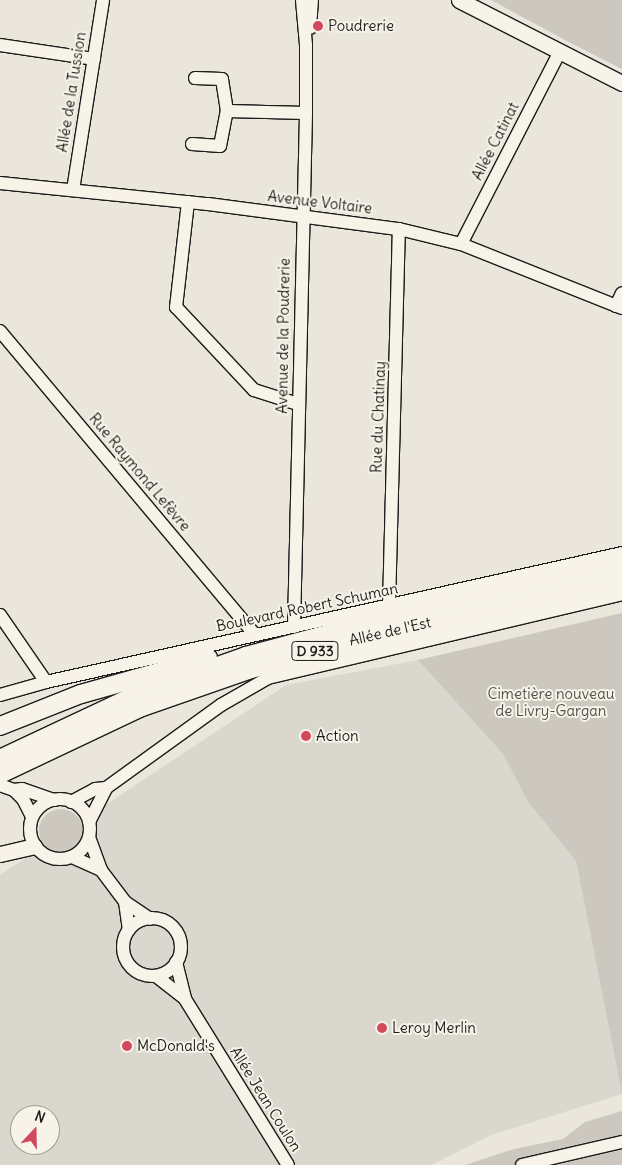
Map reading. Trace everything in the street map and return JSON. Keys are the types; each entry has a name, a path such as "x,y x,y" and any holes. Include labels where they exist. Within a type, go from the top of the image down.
{"highway":[{"name":"D 933","path":"0,759 136,695 246,656 352,627 622,566"},
{"name":"D 933","path":"5,784 142,706 251,669 622,580"},
{"path":"0,726 81,694 164,669 228,653 246,656"}],"main road":[{"path":"459,0 622,83"},
{"path":"0,854 34,846"}],"street":[{"name":"Allée de la Tussion","path":"73,190 102,0"},
{"name":"Avenue de la Poudrerie","path":"294,627 302,215 306,113 306,45 302,0"},
{"name":"Avenue de la Poudrerie","path":"306,45 312,0"},
{"path":"0,45 94,59"},
{"name":"Allée Catinat","path":"461,244 559,52"},
{"path":"192,144 220,146 227,111 222,78 194,78"},
{"path":"227,111 306,113"},
{"name":"Avenue Voltaire","path":"0,183 302,215 399,229 461,244 619,307"},
{"path":"188,202 176,307 254,390 298,404"},
{"name":"Rue du Chatinay","path":"388,606 399,229"},
{"path":"619,307 622,292"},
{"name":"Rue Raymond Lefèvre","path":"0,331 255,635"},
{"name":"Boulevard Robert Schuman","path":"0,695 46,682 622,553"},
{"name":"Allée de l'Est","path":"89,822 106,788 221,705 268,678 622,594"},
{"path":"0,616 46,682"},
{"path":"5,784 54,800 71,802 81,808 89,822 89,837 101,870 125,902 150,919"},
{"path":"5,784 26,803 32,817"},
{"name":"Allée de l'Est","path":"71,802 95,789 106,788"},
{"path":"54,800 42,805 32,817 29,828 34,846 50,858 72,857 101,870"},
{"path":"72,857 83,849 89,837"},
{"path":"125,902 128,930 123,946 126,960 136,971 156,976 176,962 181,946 176,931 162,920 150,919 136,923 128,930"},
{"name":"Allée Jean Coulon","path":"176,962 185,999 288,1165"},
{"name":"Allée Jean Coulon","path":"156,976 185,999"},
{"path":"522,1165 622,1142"}],"shaded area":[{"path":"418,660 503,754 528,802 576,861 622,1094 491,1135 431,1165 0,1165 0,875 286,685"}],"green space":[{"path":"491,0 622,0 622,69 565,40"},
{"name":"Cimetière nouveau de Livry-Gargan","path":"622,613 622,1094 576,861 528,802 503,754 418,660"},
{"path":"61,809 73,813 79,819 83,831 79,843 73,849 61,853 49,849 43,843 39,831 43,819 49,813"},
{"path":"622,1111 622,1165 465,1165 514,1149 563,1139 585,1122"}],"place":[{"name":"Poudrerie","path":"318,26"},
{"name":"Action","path":"306,736"},
{"name":"Leroy Merlin","path":"382,1028"},
{"name":"McDonald's","path":"127,1046"}]}
